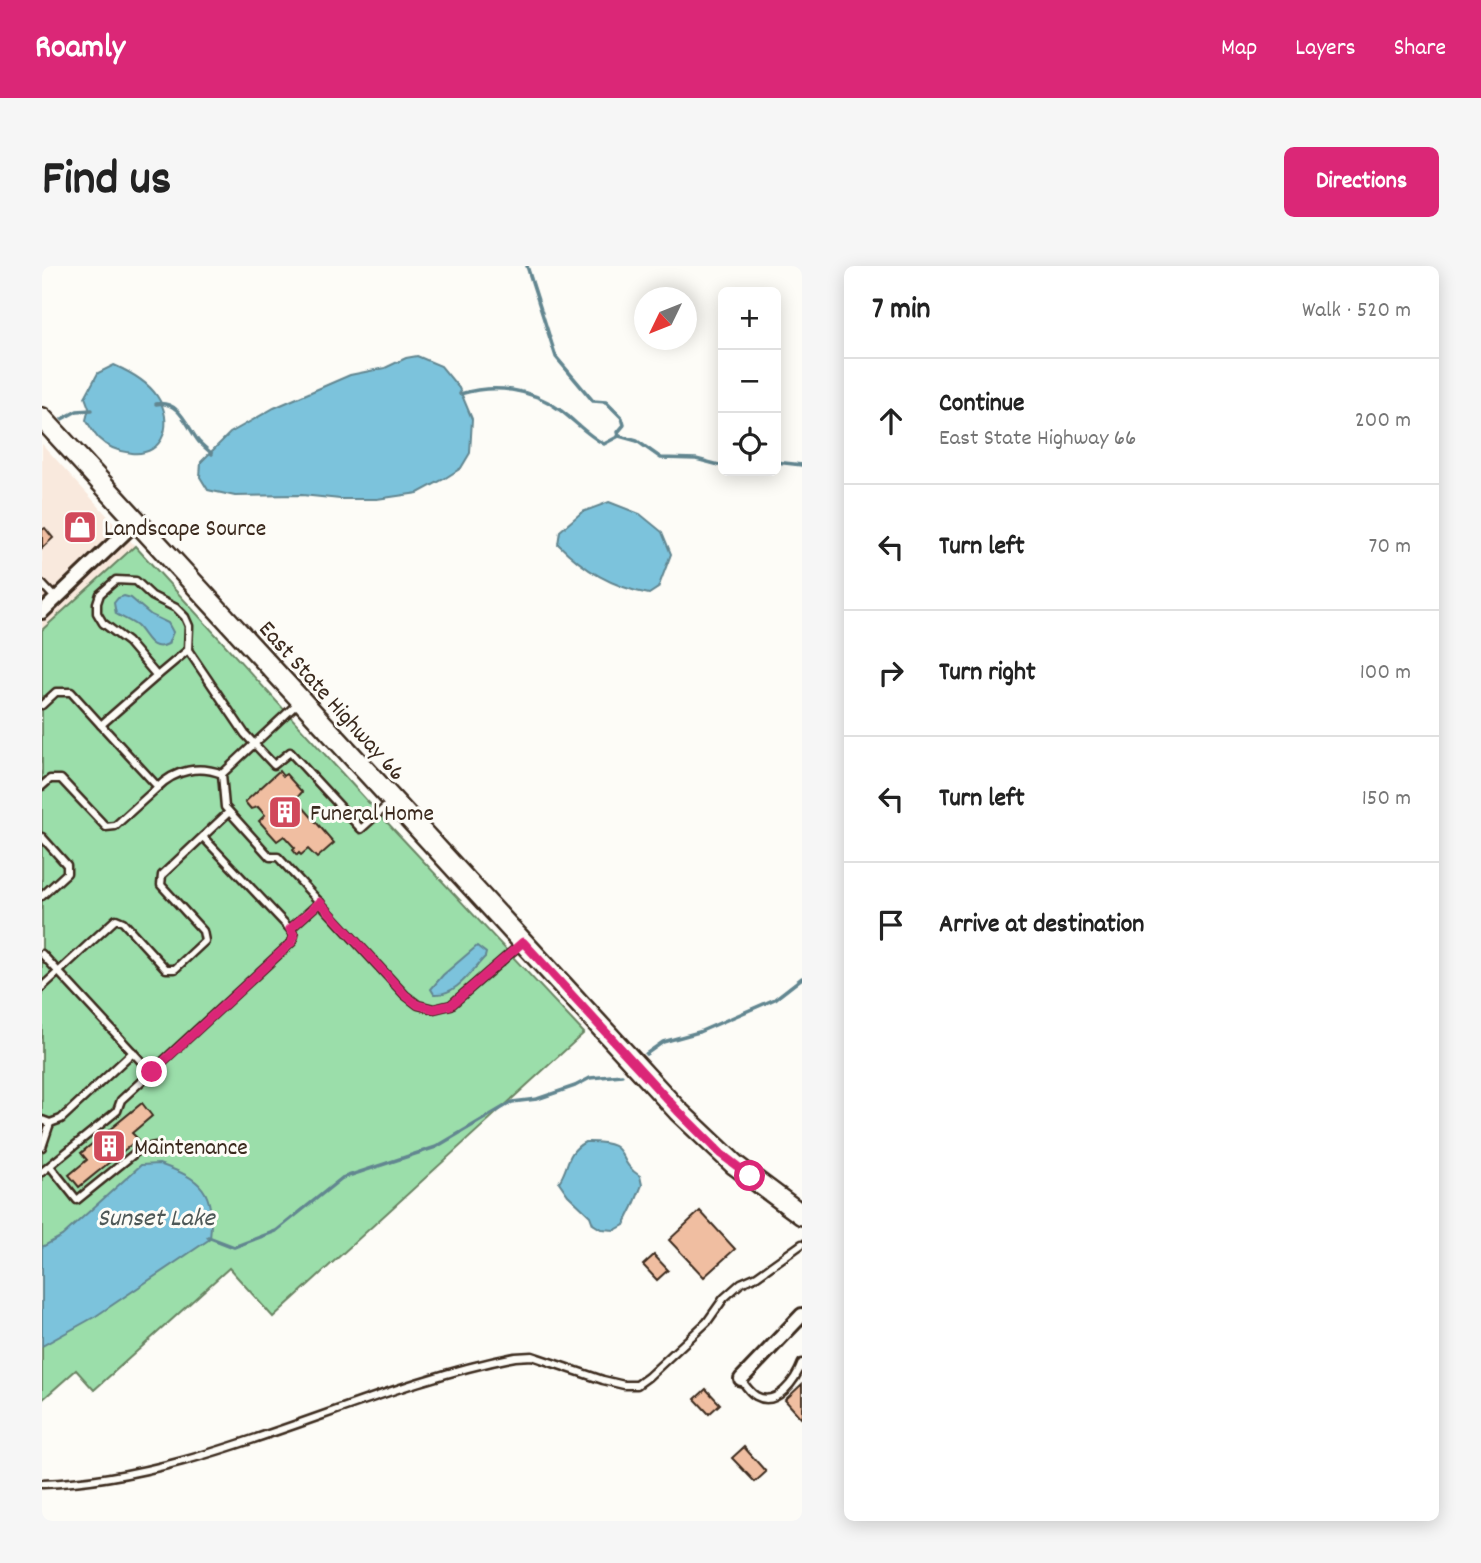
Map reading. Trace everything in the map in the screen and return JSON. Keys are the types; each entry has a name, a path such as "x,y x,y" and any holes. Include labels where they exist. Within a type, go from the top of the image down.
{"main road":[{"name":"East State Highway 66","path":"42,418 699,1133 735,1165 802,1215"}],"street":[{"path":"42,612 137,521"},
{"path":"741,1379 801,1320"}],"lane":[{"path":"157,676 128,642 103,623 97,613 97,603 104,589 116,580 136,581 152,596 176,608 185,617 189,626 188,650 254,743 274,765 290,752 360,829 393,801"},
{"path":"42,584 56,599"},
{"path":"101,725 188,650"},
{"path":"42,705 56,692 71,692 158,787"},
{"path":"222,774 301,701"},
{"path":"42,786 50,779 61,779 107,827 115,826 167,777 184,771 210,769 222,774"},
{"path":"222,774 225,807 229,812 270,857 278,857 405,995 418,1005 434,1009 451,1005 523,942"},
{"path":"42,987 116,919 123,922 166,969 175,969 205,941 203,932 161,885 162,875 229,812"},
{"path":"156,1146 141,1149 77,1200 45,1169 117,1111 121,1100 292,942 294,935 290,929 203,836"},
{"path":"42,837 68,864 68,873 42,896"},
{"path":"290,929 320,902"},
{"path":"42,954 152,1072"},
{"path":"42,1120 50,1123 61,1119 133,1052"},
{"path":"42,1147 50,1123"},
{"path":"42,1484 93,1481 140,1471 234,1445 399,1387 515,1357 532,1356 604,1380 637,1385 706,1322 732,1290 802,1244"},
{"path":"741,1379 752,1394 761,1398 774,1397 787,1389 797,1376 802,1363"}],"shaded area":[{"name":"Landscape Source","path":"42,444 135,546 42,630"}],"green space":[{"path":"135,546 370,804 584,1033 273,1317 229,1268 94,1390 76,1370 42,1400 42,630"}],"water":[{"path":"417,356 441,366 459,388 472,419 470,453 461,468 444,479 418,493 377,499 340,499 302,495 235,496 208,490 200,477 201,462 230,433 274,408 350,375 385,368"},
{"path":"114,365 143,381 162,406 165,416 163,435 152,449 132,453 118,450 98,438 86,420 89,408 85,397 98,373"},
{"path":"609,502 640,514 662,532 671,554 658,588 649,594 623,587 599,576 558,544 560,531 582,512"},
{"path":"124,596 168,623 173,632 168,644 153,645 137,626 116,614 114,603"},
{"path":"477,946 486,953 485,957 469,975 449,991 434,994 431,989 443,975"},
{"path":"585,1142 611,1144 640,1176 642,1185 633,1207 624,1225 615,1230 601,1229 593,1224 590,1216 568,1195 559,1182 571,1155"},
{"name":"Sunset Lake","path":"159,1164 186,1175 202,1189 210,1209 210,1239 96,1316 42,1346 42,1247 62,1236 141,1165"}],"building":[{"path":"45,528 53,538 42,548 42,530"},
{"name":"Funeral Home","path":"279,771 283,776 286,774 302,792 296,799 334,843 317,858 308,849 297,855 293,850 295,848 284,836 277,841 259,821 265,815 258,807 251,809 245,802"},
{"name":"Maintenance","path":"142,1103 152,1116 132,1133 138,1139 79,1187 69,1175 87,1160 81,1153"},
{"path":"700,1211 735,1249 704,1277 669,1240"},
{"path":"654,1255 668,1270 657,1280 643,1265"},
{"path":"802,1384 802,1417 801,1418 785,1400"},
{"path":"706,1389 720,1404 709,1414 695,1399"},
{"path":"744,1447 766,1472 755,1482 732,1458"}],"waterway":[{"path":"527,266 556,357 593,401 606,402 622,418 624,425 618,432 619,436"},
{"path":"460,394 486,389 525,393 549,403 604,444 619,436 637,441 661,458 696,459 718,465"},
{"path":"156,404 164,404 177,410 199,442 212,454"},
{"path":"62,419 77,411 92,410"},
{"path":"781,463 802,465"},
{"path":"646,1054 663,1042 699,1032 775,999 802,978"},
{"path":"208,1237 234,1247 276,1231 342,1178 436,1147 512,1102 537,1099 590,1078 622,1075"}],"place":[{"name":"Landscape Source","path":"80,527"},
{"name":"Funeral Home","path":"285,812"},
{"name":"Maintenance","path":"109,1146"}],"route":[{"path":"152,1072 292,942 294,935 290,929 320,902 405,995 418,1005 434,1009 451,1005 523,942 678,1111 721,1154 750,1176"}]}
